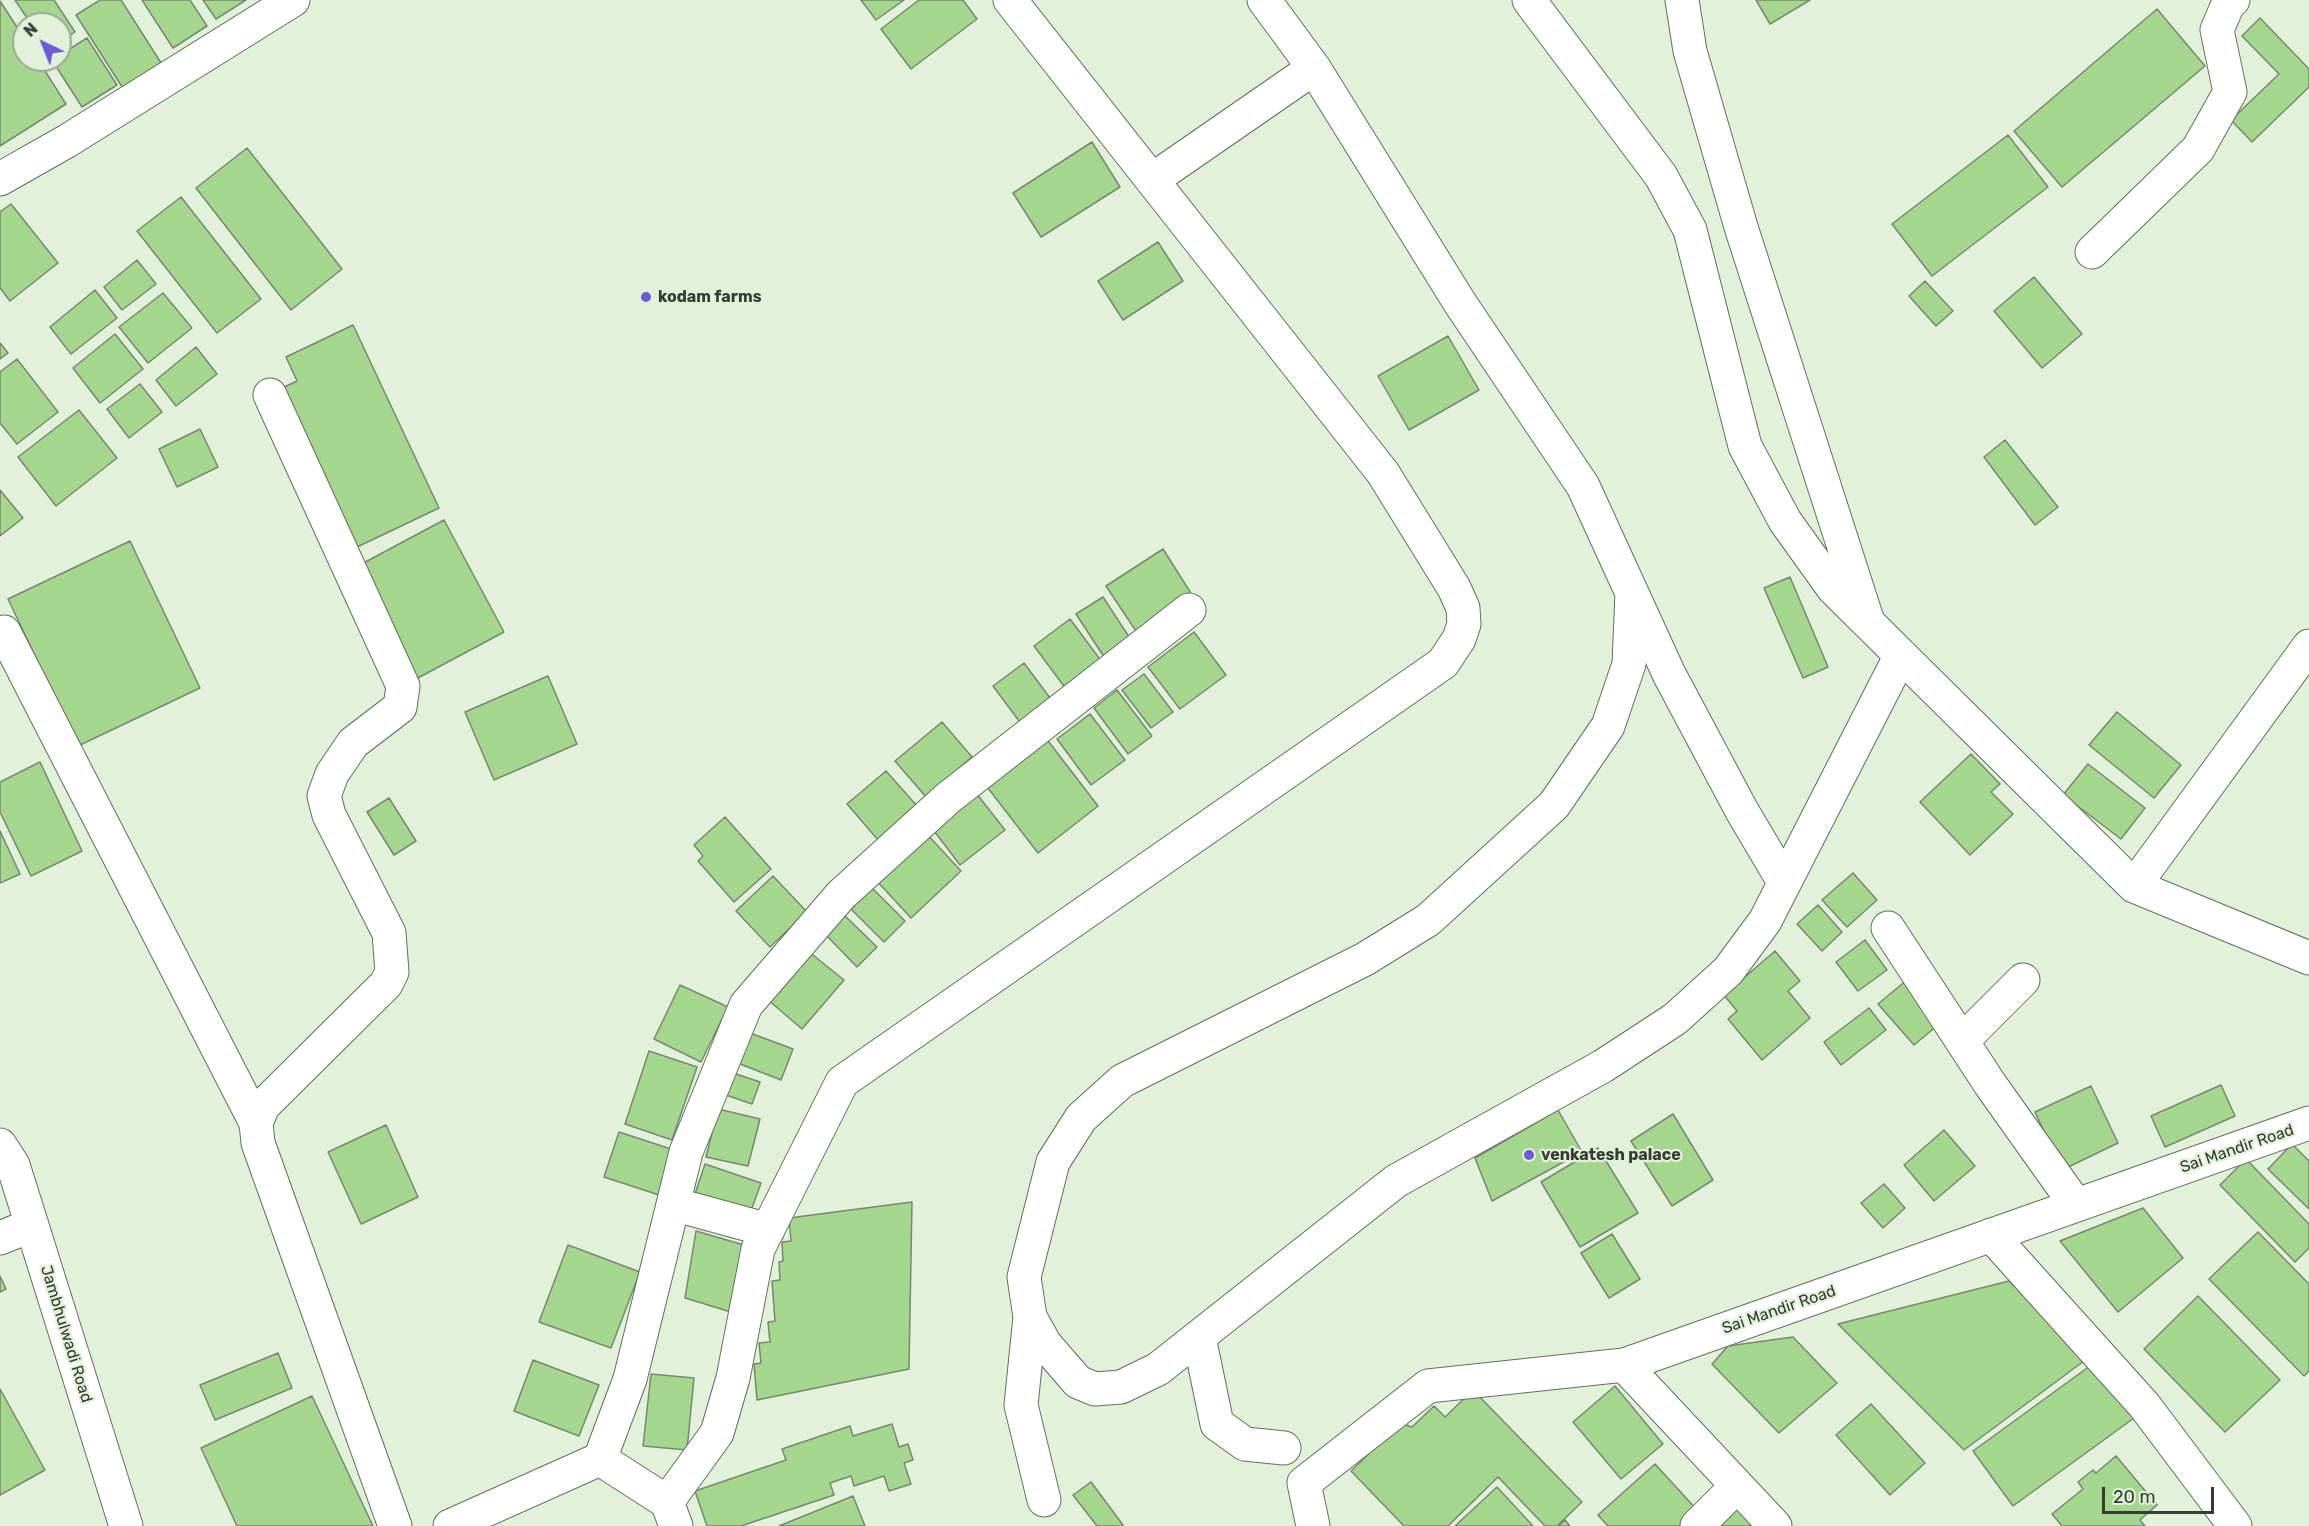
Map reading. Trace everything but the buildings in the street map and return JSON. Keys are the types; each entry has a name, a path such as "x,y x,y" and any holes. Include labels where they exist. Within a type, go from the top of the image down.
{"street":[{"path":"0,179 67,141 293,0"},
{"path":"600,1459 671,1514 717,1433 733,1378 758,1249 842,1082 1443,663 1459,639 1464,624 1462,608 1454,588 1383,473 1010,0"},
{"path":"1264,0 1314,68 1460,303 1583,486 1669,674 1742,811 1784,882"},
{"path":"1529,0 1661,176 1690,230 1745,446 1785,521 1833,588 2134,886 2305,950"},
{"path":"1682,0 1690,51 1741,227 1869,623"},
{"path":"2092,252 2198,149 2230,92 2217,30 2228,4 2233,0"},
{"path":"1152,180 1314,68"},
{"path":"256,1123 263,1106 386,984 392,972 389,933 329,815 324,796 332,774 353,743 400,707 403,686 270,395"},
{"path":"1044,1500 1021,1405 1030,1317 1024,1277 1053,1162 1081,1118 1122,1081 1365,959 1428,920 1554,805 1608,726 1629,664 1632,593"},
{"path":"450,1526 600,1459 630,1379 686,1152 746,1005 834,903 948,798 1189,610"},
{"path":"4,632 256,1123 258,1143 395,1526"},
{"path":"2134,886 2309,646"},
{"path":"1030,1317 1063,1367 1078,1382 1095,1389 1121,1387 1158,1369 1396,1181 1603,1066 1674,1019 1728,972 1765,921 1901,655"},
{"path":"1888,928 1962,1041 2076,1205"},
{"path":"1962,1041 2023,980"},
{"name":"Sai Mandir Road","path":"1304,1483 1428,1386 1624,1365 2309,1124"},
{"name":"Jambhulwadi Road","path":"0,1145 13,1165 32,1225 119,1522"},
{"path":"674,1204 768,1230"},
{"path":"0,1238 32,1225"},
{"path":"1991,1235 2144,1405 2235,1526"},
{"path":"1199,1337 1216,1424 1245,1444 1284,1448"},
{"path":"1624,1365 1775,1526"},
{"path":"1304,1483 1313,1526"},
{"path":"1304,1483 1339,1526"},
{"path":"1697,1526 1736,1487"}],"place":[{"name":"kodam farms","path":"646,297"},
{"name":"venkatesh palace","path":"1529,1155"}]}
